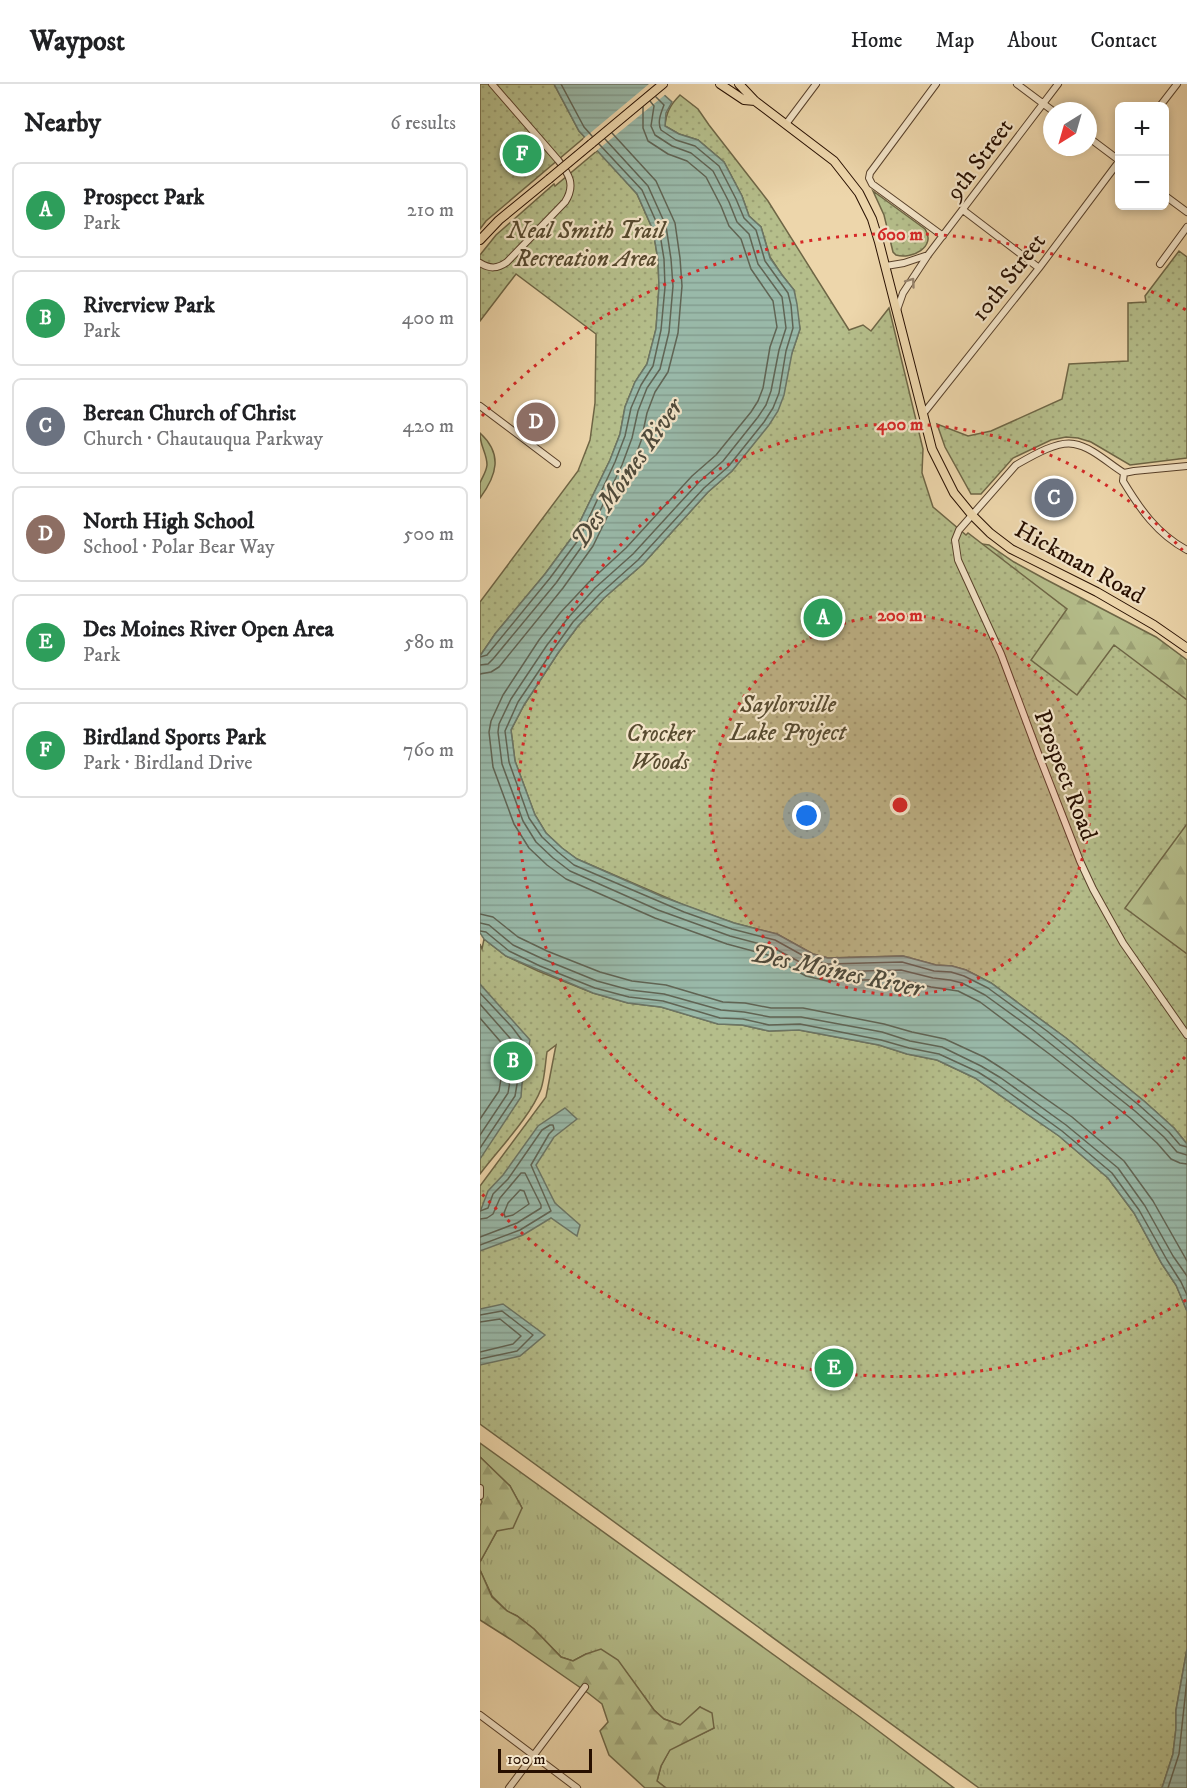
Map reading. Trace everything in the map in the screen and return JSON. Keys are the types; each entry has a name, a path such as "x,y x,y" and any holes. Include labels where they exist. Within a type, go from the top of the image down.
{"main road":[{"path":"480,240 492,226 663,84"},
{"name":"Hickman Road","path":"720,84 744,100 755,101"},
{"name":"Hickman Road","path":"739,84 755,101 834,161 859,193 872,219 886,266 932,449 954,493 990,533 1011,549 1097,592 1154,625 1187,648"}],"street":[{"path":"480,263 495,268 507,262 565,202 572,183 567,171 492,84"},
{"path":"786,124 816,84"},
{"path":"936,84 870,173 869,178 872,184 943,236"},
{"path":"1017,84 1043,104"},
{"name":"9th Street","path":"1044,102 1058,84"},
{"path":"1163,102 1177,84"},
{"name":"9th Street","path":"897,310 903,293 928,255 1043,104"},
{"path":"1097,144 1115,158"},
{"name":"10th Street","path":"923,414 1040,268 1115,166"},
{"path":"1169,199 1187,212"},
{"path":"963,210 1040,268"},
{"path":"1160,264 1187,227"},
{"path":"886,266 928,255"},
{"path":"480,406 557,464"},
{"name":"Prospect Road","path":"1124,473 1084,447 1076,444 1062,444 1016,465 959,530 955,540 958,560 1001,654 1080,861 1093,889 1124,943 1187,1035"},
{"path":"1187,466 1124,473 1123,481 1141,510 1162,533 1187,550"},
{"path":"480,1488 480,1496"},
{"path":"509,1788 585,1687"},
{"path":"480,1715 577,1788"}],"green space":[{"path":"480,84 554,84 579,131 585,137 486,221 480,229"},
{"name":"Saylorville Lake Project","path":"680,95 698,109 768,201 849,330 863,325 871,331 889,308 923,449 922,473 933,507 966,535 968,533 1067,609 1031,660 1077,695 1114,645 1187,700 1187,824 1125,908 1187,954 1187,1144 1174,1128 1144,1101 1066,1038 991,983 966,970 903,956 828,958 813,954 777,934 734,923 686,906 577,859 546,833 535,815 515,761 511,730 524,705 578,626 604,598 643,564 708,492 732,471 754,443 800,329 794,290 770,257 761,227 749,216 742,196 724,162 698,140 679,134 665,126 669,109"},
{"name":"Neal Smith Trail Recreation Area","path":"598,150 637,194 653,230 658,260 659,287 656,329 647,364 635,382 625,407 620,434 610,460 573,536 480,656 480,602 578,471 590,440 595,403 596,334 516,274 480,321 480,255 496,235 554,184 555,186"},
{"path":"873,191 925,229 928,241 921,251 909,256 896,255 893,252 884,215"},
{"path":"1179,251 1187,257 1187,458 1130,465 1091,442 1066,437 1051,440 1013,458 981,494 971,494 945,447 937,424 968,436 991,431 1062,399 1069,364 1128,361 1128,303 1146,302 1145,296"},
{"path":"480,433 492,449 495,465 494,473 480,498 480,483 487,465"},
{"path":"982,544 989,545 1014,562 1156,637 1187,660 1187,965 1113,908"},
{"path":"484,939 506,956 538,971 593,993 628,1003 661,1007 718,1024 742,1025 769,1031 799,1030 879,1045 937,1060 975,1078 1059,1136 1108,1178 1134,1213 1176,1285 1187,1311 1187,1649 1176,1710 1173,1754 1162,1788 979,1788 480,1424 480,1186 546,1097 556,1045 547,1052 541,1089 530,1110 480,1174 480,944 482,949"},
{"path":"480,1443 860,1717 954,1788 666,1788 657,1781 661,1766 670,1749 714,1728 700,1707 681,1725 664,1719 654,1710 617,1660 586,1654 573,1661 561,1657 534,1629 507,1611 492,1596 480,1570 480,1562 497,1531 522,1508 510,1486 480,1457"},
{"path":"480,1457 510,1486 522,1508 513,1528 497,1531 480,1562 480,1506 482,1502"},
{"path":"480,1570 492,1597 507,1611 534,1629 561,1657 573,1661 601,1649 618,1660 654,1710 664,1719 680,1725 700,1707 712,1713 714,1728 670,1750 661,1766 657,1781 666,1788 645,1788 609,1755 600,1731 608,1722 602,1704 480,1620"}],"water":[{"name":"Des Moines River","path":"554,84 652,84 672,102 666,113 665,126 679,134 698,140 724,162 742,196 749,216 761,227 770,258 794,290 800,329 792,353 784,395 769,425 732,471 708,492 643,564 604,598 578,626 524,705 511,730 515,761 535,815 546,833 577,859 663,897 734,923 777,934 813,954 828,958 903,956 966,970 991,983 1066,1038 1144,1101 1174,1128 1187,1144 1187,1311 1176,1285 1134,1213 1108,1178 1059,1136 975,1078 937,1060 879,1045 799,1030 769,1031 742,1025 718,1024 661,1007 628,1003 593,993 506,956 484,939 480,933 480,656 573,536 610,460 620,434 625,407 635,382 647,364 656,329 659,287 658,260 653,230 637,194 579,131"},
{"path":"480,984 530,1040 521,1097 480,1159"},
{"path":"565,1108 577,1119 554,1137 536,1165 555,1203 580,1225 577,1236 551,1218 523,1235 480,1251 480,1212 488,1191 503,1175 538,1126"},
{"path":"503,1304 545,1335 520,1356 480,1365 480,1309"},
{"path":"1187,1649 1187,1788 1162,1788 1173,1754 1176,1710"}],"pier":[{"path":"649,84 657,84 666,94 595,152 583,139"}],"place":[{"name":"Birdland Sports Park","path":"522,154"},
{"name":"North High School","path":"536,422"},
{"name":"Berean Church of Christ","path":"1054,498"},
{"name":"Prospect Park","path":"823,618"},
{"name":"Riverview Park","path":"513,1061"},
{"name":"Des Moines River Open Area","path":"834,1368"}],"park label":[{"name":"Crocker Woods","path":"660,747"}]}
